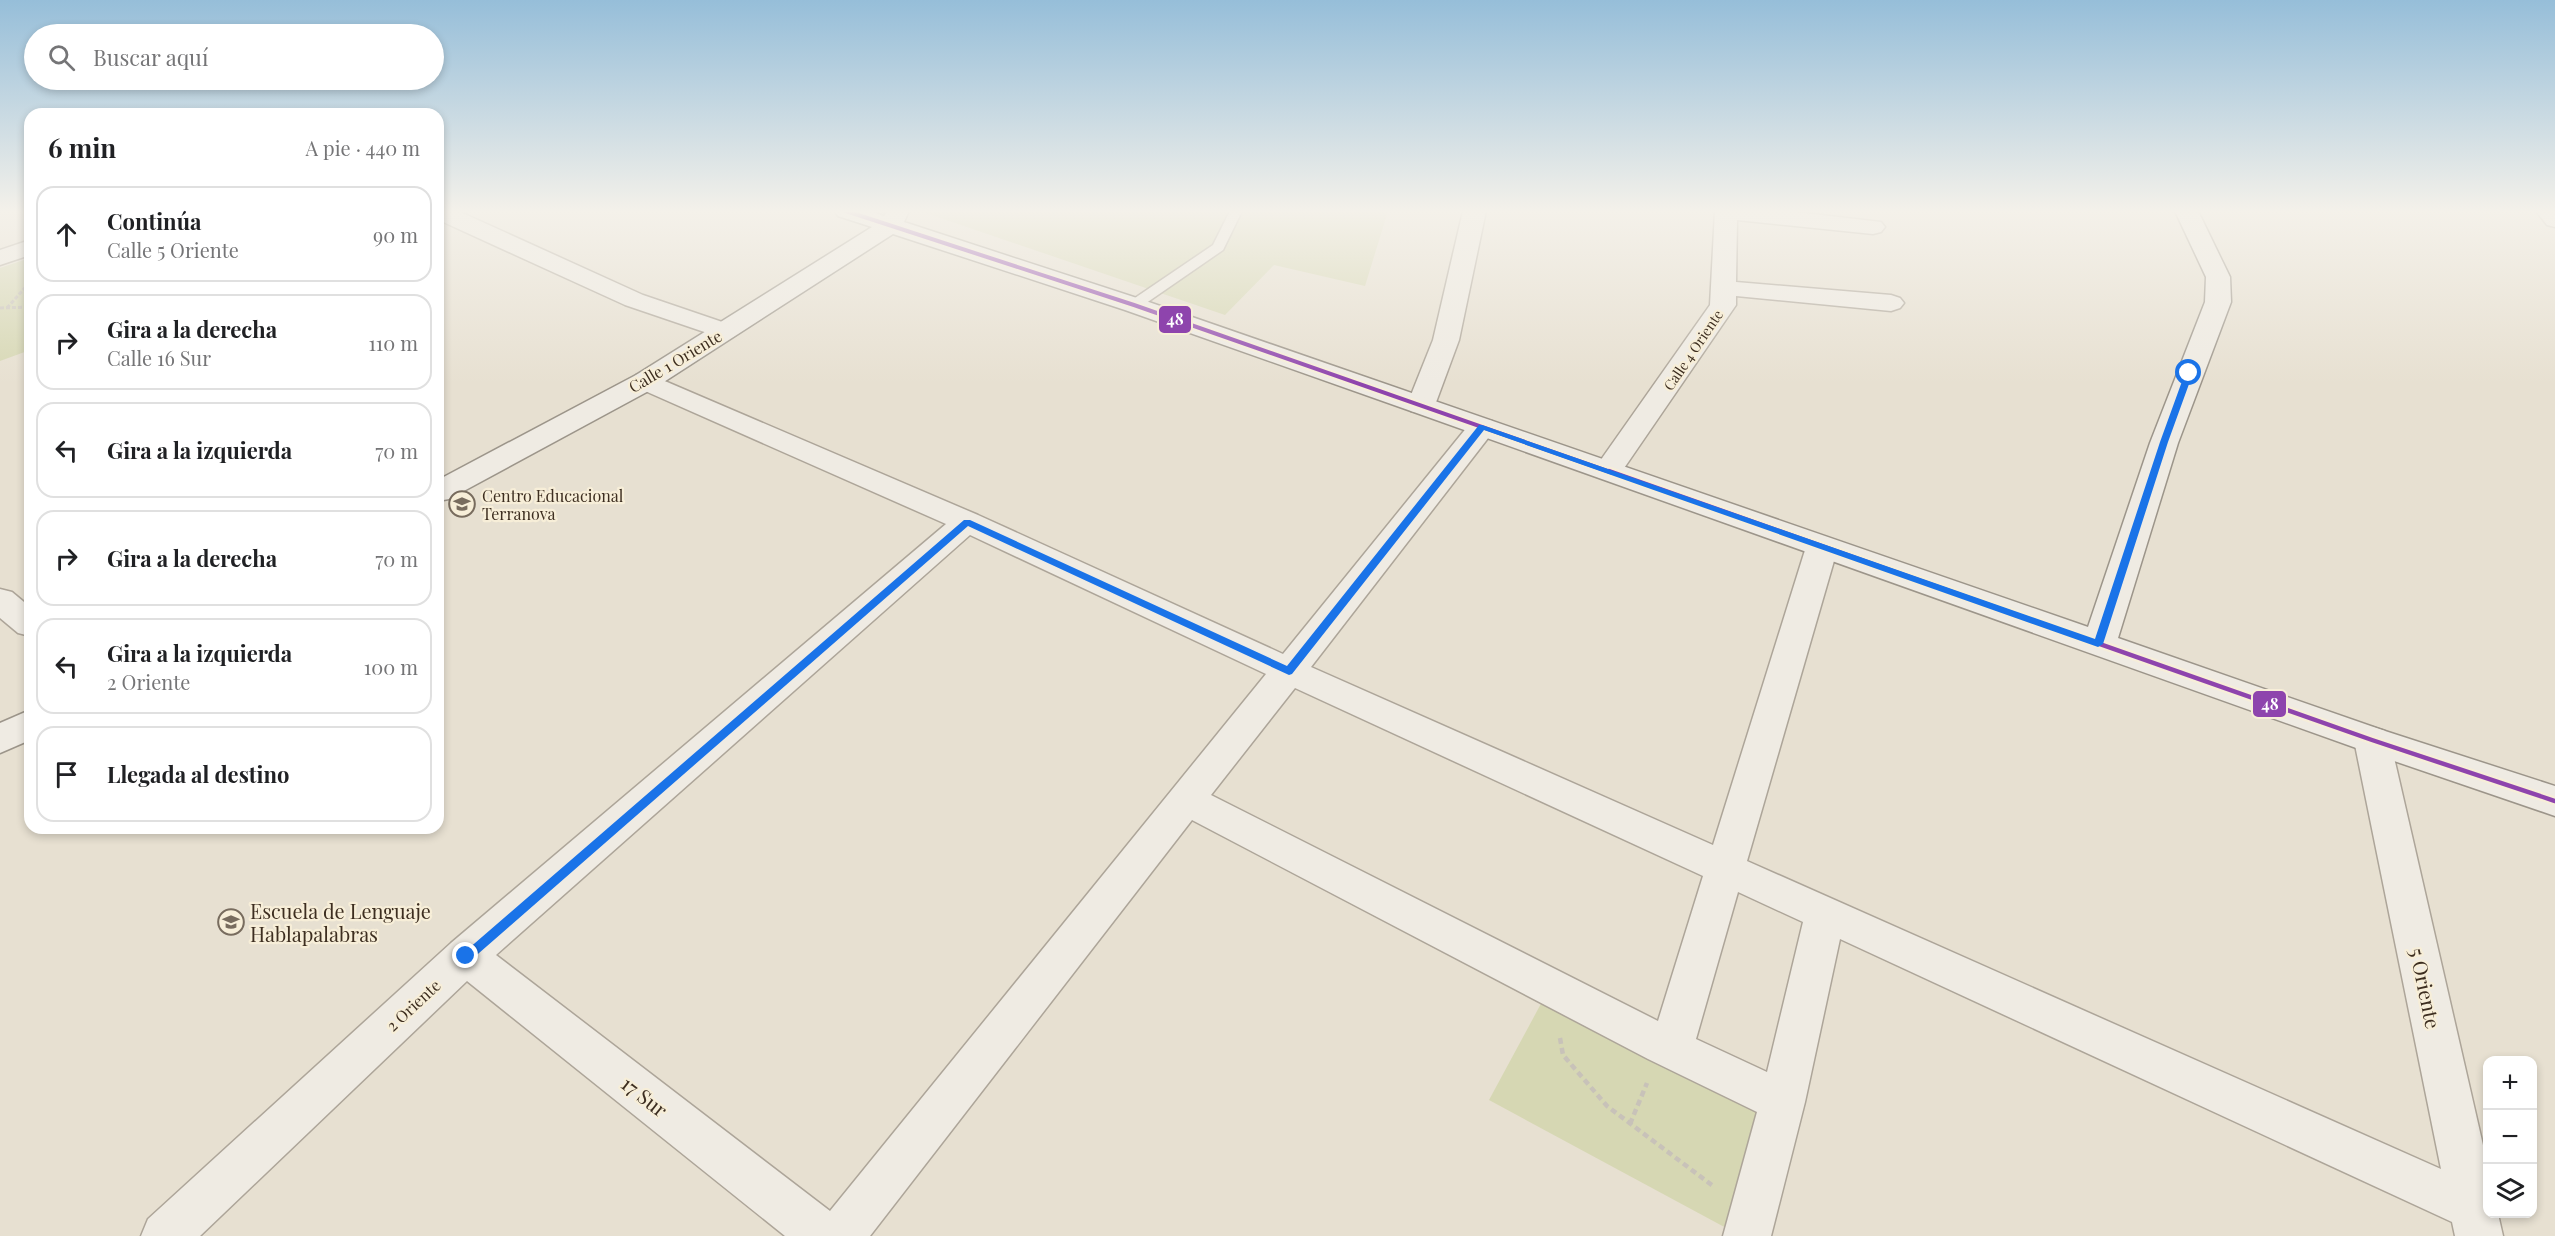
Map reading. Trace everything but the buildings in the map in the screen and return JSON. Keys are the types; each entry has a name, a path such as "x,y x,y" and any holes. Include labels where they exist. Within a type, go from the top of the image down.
{"street":[{"path":"565,269 634,300 725,331"},
{"name":"Calle 1 Oriente","path":"444,489 646,381 819,269"},
{"path":"1034,269 2372,740 2555,801"},
{"path":"1421,405 1446,340 1462,269"},
{"name":"Calle 4 Oriente","path":"1608,471 1724,305 1725,269"},
{"path":"2098,644 2164,442 2218,302 2218,277 2214,269"},
{"path":"1724,288 1891,303"},
{"path":"646,381 967,522 1289,671 1725,868 2476,1221"},
{"path":"840,1236 1482,427"},
{"name":"2 Oriente","path":"165,1236 466,956 967,522"},
{"path":"1671,1049 1822,547"},
{"path":"0,600 24,620"},
{"path":"0,740 24,726"},
{"name":"5 Oriente","path":"2372,740 2476,1221"},
{"path":"1187,800 1671,1049 1782,1102"},
{"path":"1750,1224 1782,1102 1825,914"},
{"name":"17 Sur","path":"466,956 823,1236"}],"lane":[{"path":"1134,305 1187,269"}],"path":[{"path":"8,308 24,289"},
{"path":"0,308 24,307"},
{"path":"1550,987 1563,1055 1606,1106 1708,1183 1750,1224"}],"green space":[{"path":"0,269 24,269 24,352 0,361"},
{"path":"1089,269 1270,269 1225,315"},
{"path":"1290,269 1370,269 1365,286"},
{"path":"1550,987 1782,1102 1741,1236 1489,1100"}],"transit line":[{"name":"48","path":"1023,269 1421,405 2372,740 2555,801"}],"place":[{"name":"Centro Educacional Terranova","path":"462,504"},
{"name":"Escuela de Lenguaje Hablapalabras","path":"231,922"}],"route":[{"path":"466,956 967,522 1289,671 1482,427 2098,644 2133,534 2189,373"}]}
